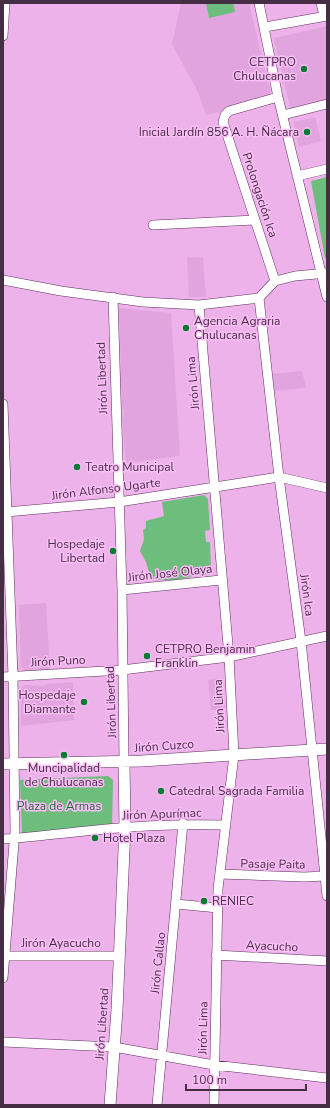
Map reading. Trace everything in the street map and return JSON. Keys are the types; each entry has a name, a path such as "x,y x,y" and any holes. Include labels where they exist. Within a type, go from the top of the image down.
{"street":[{"path":"3,36 5,3"},
{"path":"259,3 278,97 297,176 324,273 327,297"},
{"path":"265,27 325,16 321,3"},
{"name":"Prolongación Ica","path":"276,281 223,122 225,115 229,111 278,97"},
{"path":"283,115 327,104"},
{"path":"297,176 327,169"},
{"path":"153,225 255,220"},
{"path":"3,280 61,291 143,302 198,305 259,298 276,281 295,276 324,273"},
{"name":"Jirón Libertad","path":"110,1105 117,1010 125,827 122,590 113,297"},
{"name":"Jirón Ica","path":"259,298 279,477 300,641 327,896"},
{"name":"Jirón Lima","path":"198,305 221,580 229,657 234,755 220,874 218,908 214,1105"},
{"path":"3,404 4,477 13,676 8,765 14,838 3,978"},
{"name":"Jirón Alfonso Ugarte","path":"6,512 119,502 279,477 327,488"},
{"name":"Jirón José Olaya","path":"122,590 221,580"},
{"name":"Jirón Puno","path":"3,677 122,670 229,657 327,636"},
{"name":"Jirón Cuzco","path":"8,765 124,761 327,749"},
{"name":"Jirón Apurímac","path":"3,838 184,823 226,825"},
{"name":"Jirón Callao","path":"157,1105 184,823"},
{"name":"Pasaje Paita","path":"220,874 297,877 325,876"},
{"path":"176,904 218,908"},
{"name":"Jirón Ayacucho","path":"4,956 119,956"},
{"name":"Ayacucho","path":"216,956 327,961"},
{"path":"3,1042 114,1047 214,1066 327,1078"}],"shaded area":[{"path":"181,3 249,3 271,95 268,100 206,115 198,92 172,44"},
{"name":"CETPRO Chulucanas","path":"327,26 327,100 290,108 274,38"},
{"name":"Inicial Jardín 856 A. H. Ñácara","path":"315,117 321,141 299,147 293,122"},
{"path":"187,257 203,258 206,297 189,297"},
{"path":"119,308 171,313 180,456 126,463 122,418 124,416 124,410 122,408"},
{"path":"302,371 306,388 273,391 271,374"},
{"path":"46,603 50,671 26,672 21,666 19,605"},
{"path":"222,678 225,709 211,710 208,680"},
{"path":"73,682 74,720 21,726 21,689 24,685 44,686 45,684"}],"green space":[{"path":"206,3 233,3 235,12 209,18"},
{"path":"327,177 327,258 325,258 311,181"},
{"path":"204,495 208,499 210,530 205,531 206,542 210,542 211,571 201,577 200,574 174,581 151,579 146,562 140,551 144,539 143,530 146,528 146,521 164,516 162,502"},
{"name":"Plaza de Armas","path":"108,776 113,780 112,827 22,835 20,780"}],"place":[{"name":"CETPRO Chulucanas","path":"304,69"},
{"name":"Inicial Jardín 856 A. H. Ñácara","path":"307,132"},
{"name":"Agencia Agraria Chulucanas","path":"186,328"},
{"name":"Teatro Municipal","path":"77,467"},
{"name":"Hospedaje Libertad","path":"113,551"},
{"name":"CETPRO Benjamin Franklin","path":"147,656"},
{"name":"Hospedaje Diamante","path":"84,702"},
{"name":"Muncipalidad de Chulucanas","path":"64,755"},
{"name":"Catedral Sagrada Familia","path":"161,791"},
{"name":"Hotel Plaza","path":"95,838"},
{"name":"RENIEC","path":"204,901"}]}
